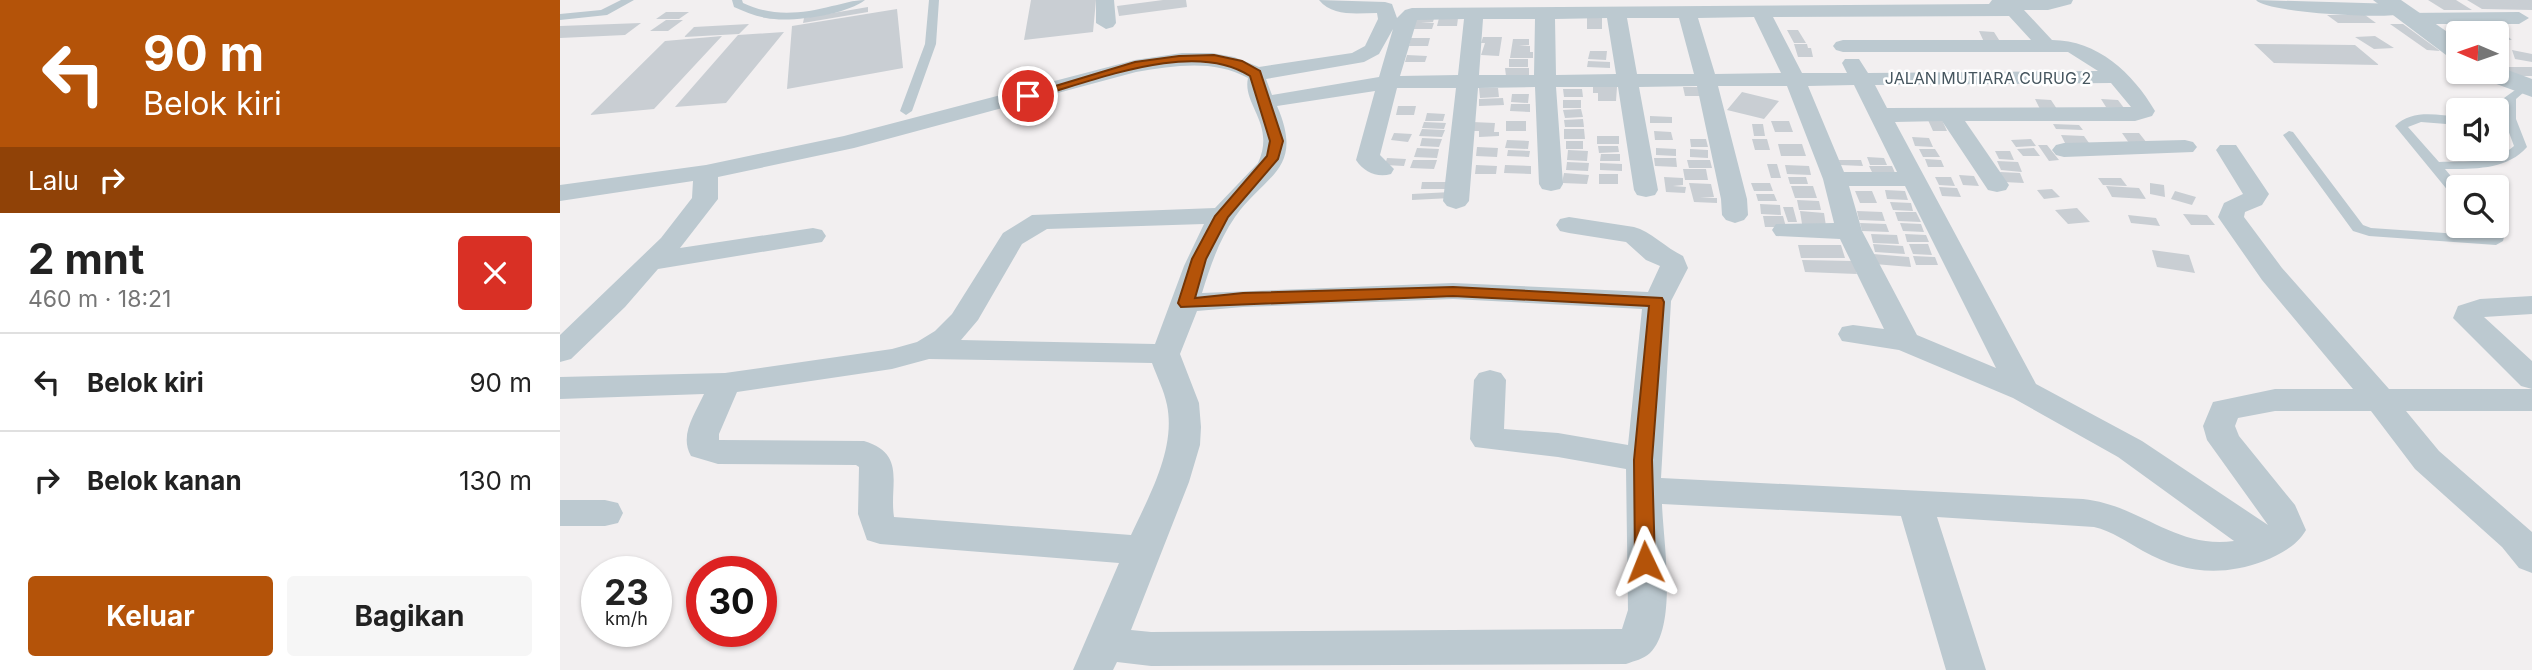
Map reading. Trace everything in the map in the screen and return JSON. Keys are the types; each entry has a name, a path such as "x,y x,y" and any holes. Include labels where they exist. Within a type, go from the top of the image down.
{"street":[{"path":"1105,0 1106,23"},
{"path":"1328,0 1338,7 1385,8 2048,4 2064,0"},
{"path":"2265,0 2318,8 2398,9 2519,18"},
{"path":"1748,6 1795,80 1835,179 1849,231 1905,341"},
{"name":"JALAN MUTIARA CURUG 2","path":"1382,169 1368,160 1368,155 1384,83 1406,18 1412,14 1687,12 1748,6 1826,11 2017,10 2046,45"},
{"path":"560,193 706,172 846,143 1135,66 1179,59 1214,58 1238,63 1256,74 1357,58 1372,50 1388,19 1385,8"},
{"name":"JALAN MUTIARA CURUG 2","path":"1885,9 1907,46"},
{"name":"JALAN MUTIARA CURUG 2","path":"1950,9 1972,46"},
{"path":"2398,9 2446,43"},
{"name":"JALAN MUTIARA CURUG 2","path":"1826,11 2024,391"},
{"path":"1616,12 1646,190"},
{"path":"1687,12 1706,80 1734,199 1735,215"},
{"path":"1545,13 1545,82 1551,184"},
{"path":"1456,201 1474,15"},
{"name":"JALAN MUTIARA CURUG 2","path":"1843,46 2046,45 2079,48 2088,52 2115,77 2144,111 2135,114 1879,115"},
{"path":"1357,58 1384,83"},
{"path":"1099,657 1179,461 1186,429 1184,407 1165,354 1186,303 1199,259 1222,216 1273,156 1276,141 1256,74"},
{"name":"JALAN MUTIARA CURUG 2","path":"1278,100 1384,83 2115,77"},
{"path":"2510,80 2529,88"},
{"name":"JALAN MUTIARA CURUG 2","path":"2036,114 2071,159 2134,149 2190,156"},
{"name":"JALAN MUTIARA CURUG 2","path":"1950,116 1997,185"},
{"path":"2228,150 2256,194 2253,200 2233,208 2231,217 2235,225 2272,274 2380,400 2427,460 2515,537 2532,558"},
{"path":"560,352 615,301 649,262 670,244 705,199 706,172"},
{"path":"1835,179 1913,179"},
{"path":"560,387 725,383 892,359 928,349 946,338 962,320 1012,239 1041,221 1222,216"},
{"path":"1099,657 1151,649 1634,659 1638,642 1644,633 1647,610 1642,475 1657,302 1672,273 1673,262 1656,254 1633,234 1569,225"},
{"path":"1785,230 1849,231"},
{"path":"649,262 780,239 813,236"},
{"path":"1186,303 1243,298 1453,291 1657,302"},
{"path":"2530,396 2468,318 2468,312 2480,308 2532,305"},
{"path":"1853,334 1905,341 2024,391 2130,449 2267,545"},
{"path":"928,349 1165,354"},
{"path":"1490,380 1486,439 1558,445 1642,475 1914,503 2061,510 2103,515 2177,550 2210,556 2242,555 2267,545 2288,530 2282,515 2224,440 2219,426 2224,410 2275,400 2530,396"},
{"path":"725,383 702,434 703,448 718,452 864,453 876,463 878,484 873,517 880,530 1143,550"},
{"path":"1914,503 1966,670"},
{"path":"560,513 605,513"}],"lane":[{"path":"560,17 603,13 629,0"},
{"path":"737,0 738,5 754,12 784,16 875,0"},
{"path":"906,111 930,52 936,22 934,0"},
{"path":"2436,166 2500,161 2513,155 2521,147 2513,127 2510,98 2529,88"},
{"path":"2446,120 2420,118 2401,126 2446,179"},
{"path":"2509,126 2513,127"},
{"path":"2289,135 2358,228 2369,232 2446,237"},
{"path":"2454,238 2496,241 2497,238"}],"building":[{"path":"1031,0 1096,0 1093,32 1024,40"},
{"path":"1186,0 1187,7 1119,16 1117,6"},
{"path":"2428,0 2456,0 2472,10 2444,10"},
{"path":"2467,0 2532,0 2532,10 2482,9"},
{"path":"868,7 868,12 803,23 804,18"},
{"path":"897,9 903,68 787,89 792,26"},
{"path":"666,12 689,12 679,19 656,19"},
{"path":"1415,15 1435,15 1433,22 1421,22 1434,23 1432,29 1414,29"},
{"path":"2327,15 2365,15 2376,23 2338,23"},
{"path":"1587,17 1602,17 1602,29 1587,29"},
{"path":"1439,18 1458,18 1457,26 1437,26"},
{"path":"666,20 683,20 668,31 650,31"},
{"path":"641,23 625,35 560,38 560,26"},
{"path":"749,24 739,34 684,37 694,27"},
{"path":"2390,24 2403,24 2440,51 2427,50"},
{"path":"1787,30 1798,30 1806,43 1794,43"},
{"path":"1979,31 1994,32 2001,43 1984,42"},
{"path":"784,32 726,103 675,107 738,35"},
{"path":"722,36 654,109 590,115 665,41"},
{"path":"2375,36 2394,48 2374,49 2355,37"},
{"path":"1483,37 1502,37 1499,56 1481,55 1485,43 1481,43"},
{"path":"1411,38 1430,38 1428,46 1409,46"},
{"path":"1513,39 1529,39 1529,45 1519,46 1530,46 1533,58 1510,58"},
{"path":"1794,44 1807,44 1813,57 1798,57"},
{"path":"2254,44 2355,45 2379,65 2274,63"},
{"path":"2512,50 2532,54 2532,62 2515,59"},
{"path":"1590,51 1607,51 1606,60 1588,59"},
{"path":"1407,55 1427,56 1425,62 1405,62"},
{"path":"1509,59 1528,59 1528,67 1509,67"},
{"path":"1588,61 1610,62 1610,68 1587,67"},
{"path":"2510,67 2532,67 2532,76 2510,74"},
{"path":"1505,68 1529,68 1529,76 1506,76"},
{"path":"1593,87 1617,87 1616,101 1598,101 1598,93 1593,93"},
{"path":"1683,87 1699,87 1701,96 1685,96"},
{"path":"1479,88 1498,88 1499,97 1480,98"},
{"path":"1563,89 1582,89 1583,97 1564,97"},
{"path":"1742,92 1779,101 1764,119 1727,110"},
{"path":"1512,94 1529,94 1528,103 1511,102"},
{"path":"1503,98 1504,105 1479,106 1479,99"},
{"path":"2035,99 2051,100 2057,109 2040,109"},
{"path":"2101,99 2118,100 2124,108 2106,107"},
{"path":"1563,100 1581,100 1581,108 1563,108"},
{"path":"1511,104 1530,104 1530,112 1510,111"},
{"path":"1398,106 1416,106 1414,115 1396,115"},
{"path":"1581,109 1583,117 1565,118 1563,110"},
{"path":"1427,113 1445,114 1443,121 1425,121"},
{"path":"1650,116 1672,117 1672,123 1650,123"},
{"path":"1583,119 1584,127 1565,127 1564,120"},
{"path":"1928,120 1942,120 1947,131 1933,131"},
{"path":"1506,121 1526,121 1526,131 1506,131"},
{"path":"1771,121 1789,121 1793,132 1775,132"},
{"path":"1424,122 1446,123 1444,129 1422,128"},
{"path":"1472,122 1495,123 1494,132 1499,132 1499,136 1479,137 1479,131 1470,131"},
{"path":"1752,124 1763,124 1765,136 1754,136"},
{"path":"2053,124 2079,125 2083,130 2056,129"},
{"path":"1422,129 1445,130 1442,137 1419,136"},
{"path":"1564,129 1584,129 1585,139 1564,139"},
{"path":"1654,131 1671,132 1673,140 1655,140"},
{"path":"1394,133 1412,134 1408,142 1391,140"},
{"path":"2122,133 2139,133 2147,143 2129,143"},
{"path":"2061,135 2084,136 2089,143 2065,143"},
{"path":"1597,136 1619,136 1619,144 1597,144"},
{"path":"1912,137 1929,138 1933,147 1915,146"},
{"path":"1422,138 1442,139 1439,147 1420,146"},
{"path":"1690,139 1706,139 1708,147 1691,147"},
{"path":"1752,139 1767,139 1770,150 1755,150"},
{"path":"2031,139 2036,146 2016,147 2011,140"},
{"path":"1507,140 1529,141 1528,149 1505,148"},
{"path":"1566,141 1583,141 1583,149 1566,149"},
{"path":"1778,144 1802,144 1806,156 1781,156"},
{"path":"2038,145 2047,145 2059,160 2049,161"},
{"path":"1598,146 1618,146 1619,152 1599,153"},
{"path":"1477,147 1498,148 1497,157 1476,156"},
{"path":"1417,148 1439,149 1437,158 1414,157"},
{"path":"1656,148 1676,149 1676,156 1656,155"},
{"path":"2034,148 2040,156 2023,156 2017,149"},
{"path":"1690,149 1708,150 1708,158 1690,157"},
{"path":"1919,149 1935,149 1940,157 1923,157"},
{"path":"1508,150 1530,151 1529,157 1507,156"},
{"path":"1568,150 1588,151 1587,161 1567,160"},
{"path":"1995,151 2010,151 2014,160 1999,159"},
{"path":"1601,154 1620,154 1620,161 1600,161"},
{"path":"1867,157 1884,158 1887,165 1870,165"},
{"path":"1387,158 1406,159 1404,166 1385,165"},
{"path":"1654,158 1676,158 1677,167 1655,166"},
{"path":"1925,159 1941,160 1944,167 1928,167"},
{"path":"1413,160 1437,160 1434,169 1410,168"},
{"path":"1687,160 1710,160 1712,168 1689,168"},
{"path":"1839,160 1861,160 1863,166 1840,165"},
{"path":"1997,161 2018,162 2022,172 2001,170"},
{"path":"1567,162 1589,163 1588,171 1566,170"},
{"path":"1600,163 1622,164 1622,171 1600,170"},
{"path":"1767,164 1777,164 1781,178 1771,178"},
{"path":"1476,165 1497,166 1496,174 1475,174"},
{"path":"1505,165 1531,166 1531,174 1504,173"},
{"path":"1785,165 1809,166 1811,175 1787,174"},
{"path":"1869,166 1892,166 1895,173 1872,172"},
{"path":"1683,169 1706,169 1708,180 1685,180"},
{"path":"2000,172 2020,173 2024,183 2003,182"},
{"path":"1564,173 1589,175 1587,184 1562,183"},
{"path":"1599,174 1618,174 1618,184 1599,184"},
{"path":"1959,175 1974,176 1979,186 1963,185"},
{"path":"1664,177 1683,178 1683,185 1673,186 1686,187 1685,193 1666,192"},
{"path":"1788,177 1806,177 1808,184 1790,184"},
{"path":"1935,177 1951,177 1955,186 1939,185"},
{"path":"2098,178 2121,178 2127,186 2103,185"},
{"path":"1422,182 1447,182 1447,189 1421,189"},
{"path":"1689,183 1711,184 1714,197 1700,198 1717,198 1717,203 1694,202"},
{"path":"1751,183 1770,183 1773,191 1754,191"},
{"path":"2150,183 2164,185 2165,197 2150,194"},
{"path":"1791,186 1813,186 1817,198 1795,198"},
{"path":"2106,186 2139,188 2146,199 2112,197"},
{"path":"1939,187 1957,188 1961,197 1942,196"},
{"path":"2052,189 2060,197 2044,199 2037,190"},
{"path":"1885,190 1905,191 1908,200 1887,199"},
{"path":"1855,191 1872,191 1877,203 1860,203"},
{"path":"2175,191 2196,197 2192,205 2171,199"},
{"path":"1451,192 1451,198 1412,200 1412,194"},
{"path":"1756,194 1774,194 1777,201 1758,201"},
{"path":"1797,200 1819,201 1821,210 1799,210"},
{"path":"1890,202 1911,203 1913,211 1893,210"},
{"path":"1760,204 1780,205 1781,215 1761,214"},
{"path":"1783,207 1793,207 1797,222 1788,222"},
{"path":"2077,208 2090,222 2068,224 2055,210"},
{"path":"1800,211 1824,213 1826,226 1802,224"},
{"path":"1857,211 1882,212 1885,221 1859,220"},
{"path":"1895,212 1916,212 1921,222 1898,221"},
{"path":"2183,214 2207,215 2215,225 2191,225"},
{"path":"2128,215 2156,218 2160,226 2131,223"},
{"path":"1763,216 1783,216 1786,227 1765,227"},
{"path":"1860,223 1886,224 1889,232 1862,231"},
{"path":"1900,223 1921,224 1924,232 1903,231"},
{"path":"1871,234 1897,235 1899,244 1873,243"},
{"path":"1905,234 1926,235 1929,242 1907,242"},
{"path":"1873,244 1903,246 1905,254 1875,252"},
{"path":"1909,244 1928,244 1932,255 1913,254"},
{"path":"1798,245 1841,245 1845,258 1801,258"},
{"path":"2152,250 2189,255 2195,273 2157,267"},
{"path":"1873,254 1909,257 1911,267 1874,264"},
{"path":"1913,256 1935,257 1938,265 1916,265"},
{"path":"1802,260 1853,261 1857,274 1805,272"}],"route":[{"path":"1028,96 1135,66 1179,59 1214,58 1238,63 1256,74 1276,141 1273,156 1222,216 1199,259 1186,303 1243,298 1453,291 1657,302 1643,460 1645,562"}]}
